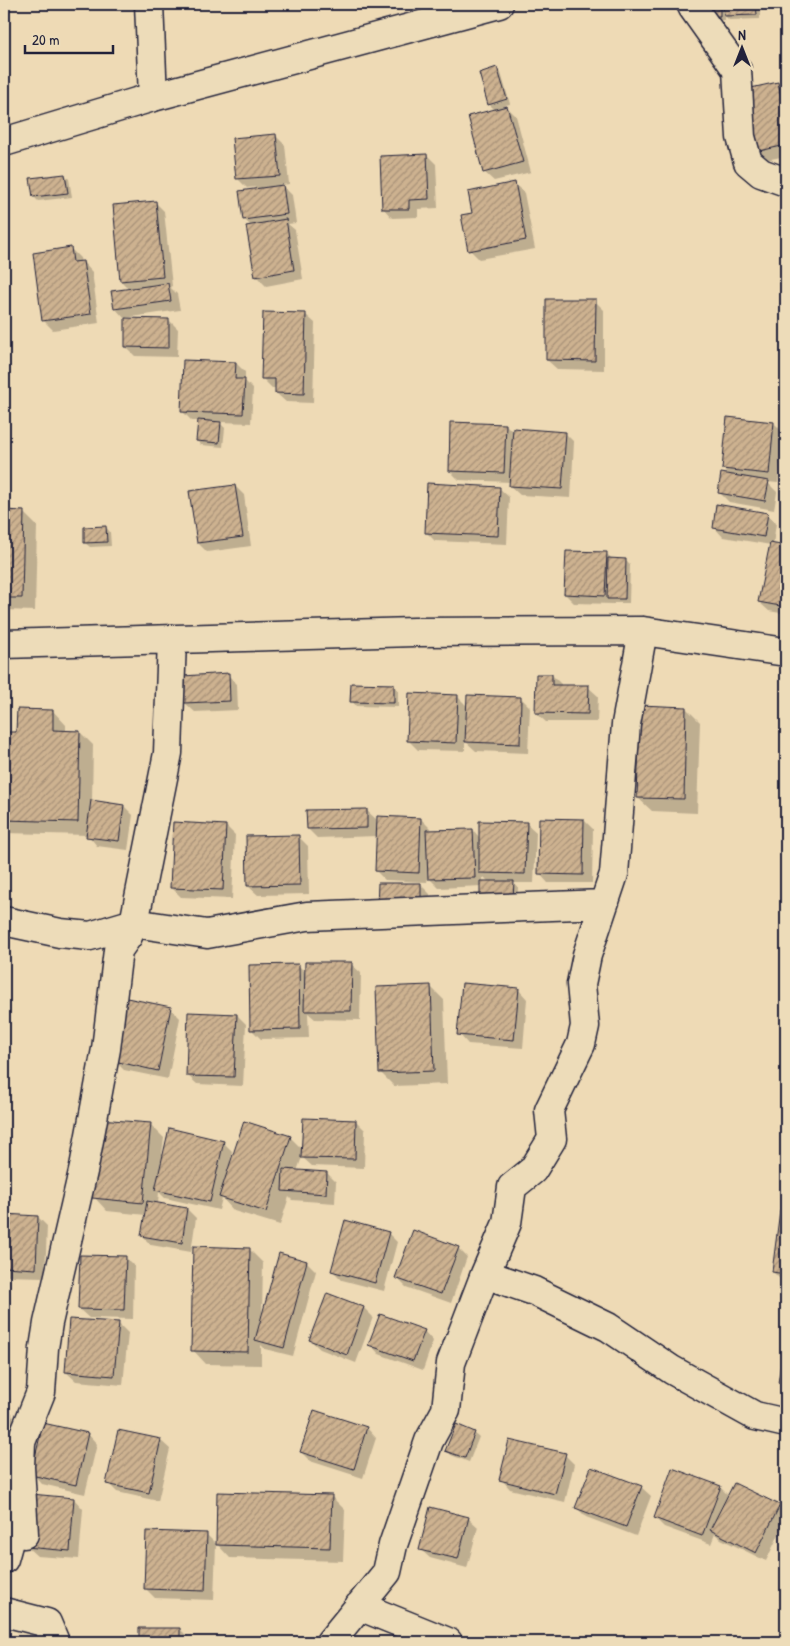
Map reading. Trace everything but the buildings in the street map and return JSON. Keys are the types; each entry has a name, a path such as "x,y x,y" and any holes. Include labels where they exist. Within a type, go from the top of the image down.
{"street":[{"path":"149,4 153,97"},
{"path":"4,142 448,11 499,4"},
{"path":"691,4 737,70 741,137 748,162 761,173 786,182"},
{"path":"330,1642 387,1572 393,1545 429,1441 446,1410 452,1363 485,1274 507,1223 512,1187 533,1170 552,1139 549,1110 583,1035 585,1026 580,984 587,955 614,874 626,724 643,631"},
{"path":"4,644 414,632 643,631 786,652"},
{"path":"4,1559 9,1541 16,1532 24,1534 20,1467 21,1442 41,1392 44,1348 48,1324 84,1167 106,1049 118,950 134,923 168,753 172,639"},
{"path":"4,921 60,933 90,936 134,923 207,934 307,916 603,904"},
{"path":"485,1274 534,1291 608,1327 672,1370 755,1416 786,1422"},
{"path":"359,1606 448,1642"},
{"path":"4,1612 47,1623 55,1642"}]}
